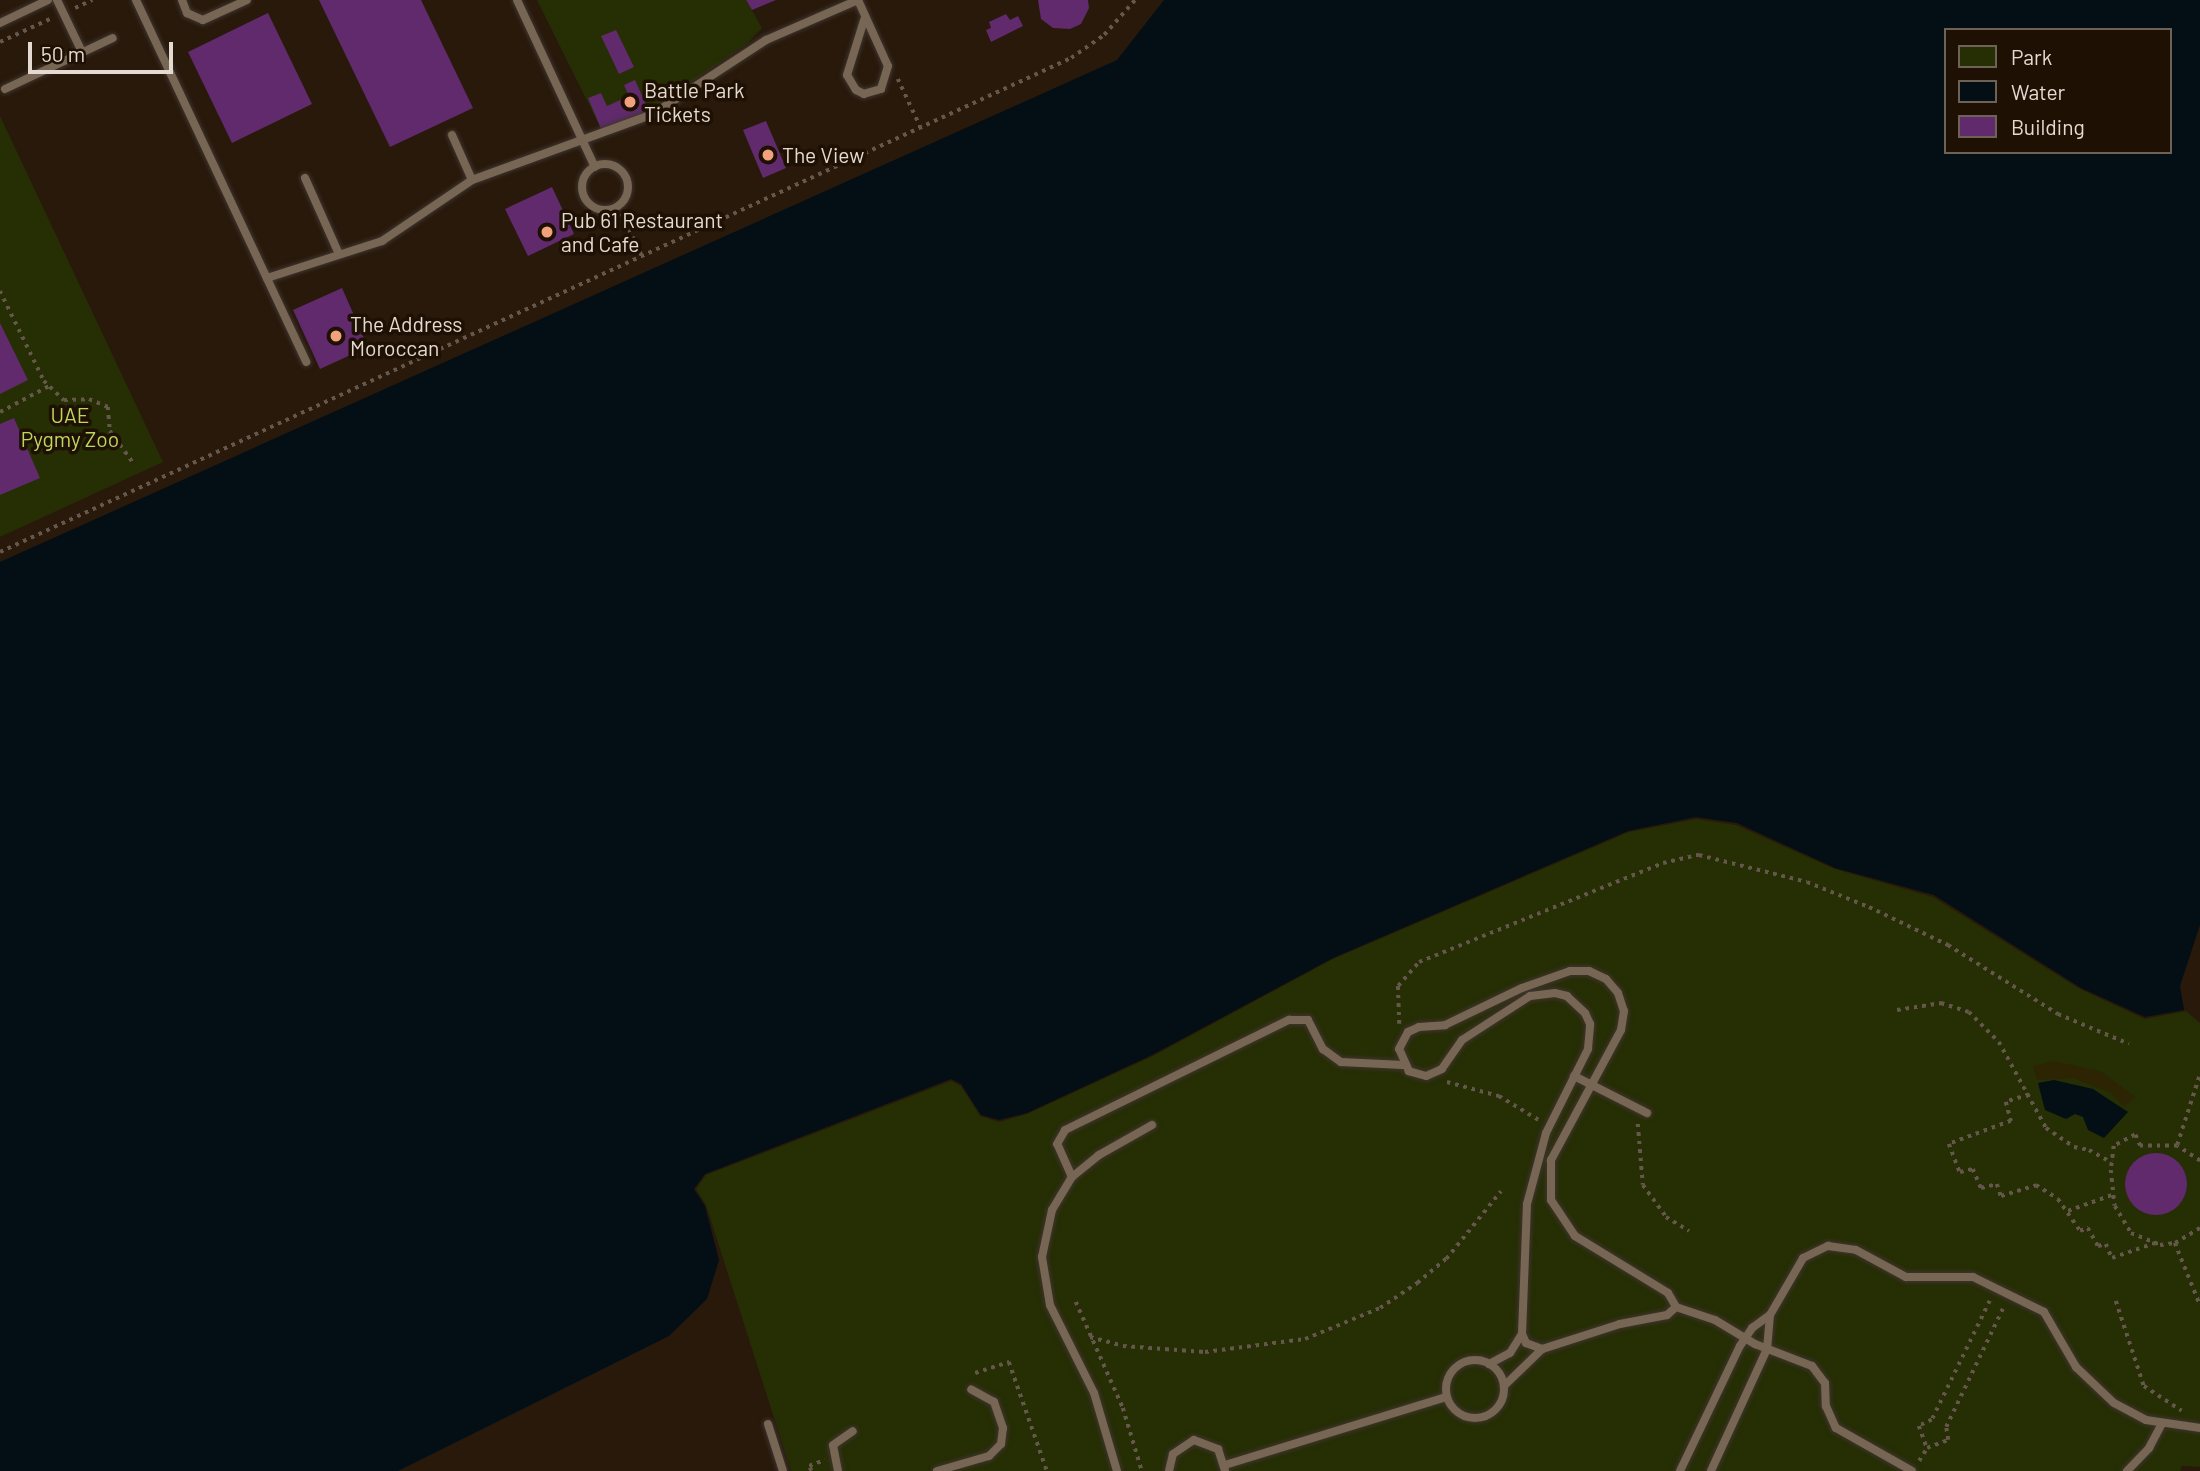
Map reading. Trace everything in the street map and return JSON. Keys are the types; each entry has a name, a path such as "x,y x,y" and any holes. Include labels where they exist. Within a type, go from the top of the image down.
{"lane":[{"path":"0,23 48,0"},
{"path":"57,0 82,52"},
{"path":"136,0 306,362"},
{"path":"182,0 187,13 203,20 247,0"},
{"path":"517,0 595,167"},
{"path":"267,278 397,233 472,180 584,142 653,114 766,40 858,0 864,20 888,66 886,82 873,93 856,90 850,83 848,66 864,20"},
{"path":"5,89 113,38"},
{"path":"452,135 472,180"},
{"path":"612,165 625,176 628,192 618,206 604,210 585,199 584,177 595,167 612,165"},
{"path":"305,178 339,254"},
{"path":"1403,1065 1402,1040 1419,1027 1446,1025 1552,976 1589,971 1606,979 1618,993 1624,1011 1621,1030 1552,1160 1552,1200 1575,1237 1668,1293 1676,1307 1715,1320 1767,1349 1804,1362 1820,1374 1830,1417 1845,1436 1912,1471"},
{"path":"1072,1177 1057,1144 1065,1130 1289,1020 1308,1020 1323,1049 1341,1062 1403,1065 1426,1076 1442,1069 1462,1040 1492,1016 1531,996 1555,993 1577,1003 1590,1024 1588,1049 1549,1128 1527,1204 1522,1334 1510,1353 1489,1364 1467,1361 1457,1366 1449,1375 1446,1397 1452,1409 1474,1419 1497,1409 1504,1386 1542,1349"},
{"path":"1574,1076 1647,1113"},
{"path":"1117,1471 1094,1392 1060,1327 1044,1281 1045,1233 1072,1177 1152,1125"},
{"path":"1680,1471 1745,1338 1770,1315 1803,1258 1828,1245 1856,1250 1906,1277 1962,1275 2010,1293 2050,1318 2076,1367 2100,1393 2130,1412 2162,1424 2200,1428"},
{"path":"1522,1334 1533,1348 1542,1349 1620,1324 1667,1315 1676,1307"},
{"path":"1711,1471 1767,1349 1770,1315"},
{"path":"1489,1364 1504,1386"},
{"path":"937,1471 989,1456 1001,1444 1003,1428 994,1402 971,1389"},
{"path":"1169,1471 1173,1454 1194,1440 1211,1444 1225,1468 1446,1397"},
{"path":"768,1424 783,1471"},
{"path":"2127,1471 2149,1448 2162,1424"},
{"path":"838,1471 834,1457 837,1438 853,1431"}],"path":[{"path":"0,42 92,0"},
{"path":"0,552 1071,58 1104,35 1135,0"},
{"path":"888,66 921,128"},
{"path":"618,206 642,256"},
{"path":"0,291 49,386 64,400 89,399 108,408 110,431 134,463"},
{"path":"0,412 49,386"},
{"path":"1402,1040 1398,986 1419,962 1663,863 1699,855 1807,882 1869,907 1948,945 2058,1014 2129,1044"},
{"path":"1897,1010 1941,1003 1969,1012 1991,1030 2046,1128 2074,1147 2089,1150 2112,1163"},
{"path":"2177,1146 2200,1074"},
{"path":"1426,1076 1499,1096 1549,1128"},
{"path":"2029,1095 2006,1102 2011,1121 1949,1144 1960,1172 1973,1169 1981,1188 1997,1184 2001,1196 2036,1185 2058,1199 2080,1231 2088,1228 2098,1245 2106,1244 2112,1258 2155,1243 2175,1243 2200,1228"},
{"path":"1638,1108 1643,1185 1666,1217 1689,1231"},
{"path":"2155,1243 2131,1233 2121,1220 2112,1195 2114,1146 2135,1135 2140,1146 2177,1146 2200,1161"},
{"path":"1090,1337 1123,1346 1205,1352 1260,1348 1315,1336 1380,1308 1417,1283 1446,1259 1501,1191"},
{"path":"2067,1211 2112,1195"},
{"path":"2175,1243 2200,1305"},
{"path":"1997,1287 1932,1420 1919,1426 1927,1448 1948,1440 1946,1427 2010,1293"},
{"path":"2116,1301 2144,1386 2189,1416"},
{"path":"1076,1302 1123,1408 1142,1471"},
{"path":"975,1373 1009,1362 1047,1471"},
{"path":"811,1471 810,1466 834,1457"}],"green space":[{"path":"537,0 746,0 762,28 747,44 649,111 602,131"},
{"name":"UAE Pygmy Zoo","path":"0,116 163,462 0,537"},
{"path":"1696,819 1736,825 1835,869 1933,897 2080,989 2145,1019 2186,1011 2200,1023 2200,1467 2182,1466 2180,1471 791,1471 706,1205 696,1189 706,1175 951,1081 961,1086 980,1116 999,1122 1027,1114 1153,1056 1333,959 1629,832"}],"sand":[{"path":"2054,1061 2100,1071 2135,1097 2124,1107 2111,1093 2073,1078 2037,1080 2033,1066"}],"water":[{"path":"1164,0 2200,0 2200,925 2180,986 2184,1010 2145,1017 2081,988 1934,895 1835,868 1737,823 1696,817 1628,831 1333,958 1152,1055 1027,1113 999,1120 981,1115 961,1084 951,1079 705,1174 694,1189 705,1206 719,1260 707,1299 669,1336 398,1471 0,1471 0,562 1117,60"},
{"path":"2054,1080 2093,1089 2128,1112 2104,1138 2088,1130 2083,1117 2075,1114 2066,1119 2045,1110 2038,1083"}],"building":[{"path":"319,0 421,0 473,108 390,147"},
{"path":"746,0 776,0 752,10"},
{"path":"1038,0 1088,0 1089,8 1081,24 1070,29 1053,28 1041,19"},
{"path":"268,13 312,104 232,143 188,52"},
{"path":"1006,14 1010,20 1018,16 1023,26 991,42 986,30 991,28 989,22"},
{"path":"616,30 634,67 619,74 601,36"},
{"name":"Battle Park Tickets","path":"635,80 649,111 602,131 588,98 601,93 607,106 629,96 624,85"},
{"path":"766,121 786,168 763,178 743,130"},
{"path":"552,187 574,234 528,256 505,209"},
{"path":"342,288 368,347 320,369 293,310"},
{"path":"0,323 28,380 0,394"},
{"path":"14,418 40,478 0,495 0,424"},
{"path":"2156,1153 2178,1162 2187,1184 2178,1206 2156,1215 2134,1206 2125,1184 2134,1162"}],"place":[{"name":"Battle Park Tickets","path":"630,102"},
{"name":"The View","path":"768,155"},
{"name":"Pub 61 Restaurant and Cafe","path":"547,232"},
{"name":"The Address Moroccan","path":"336,336"}]}
